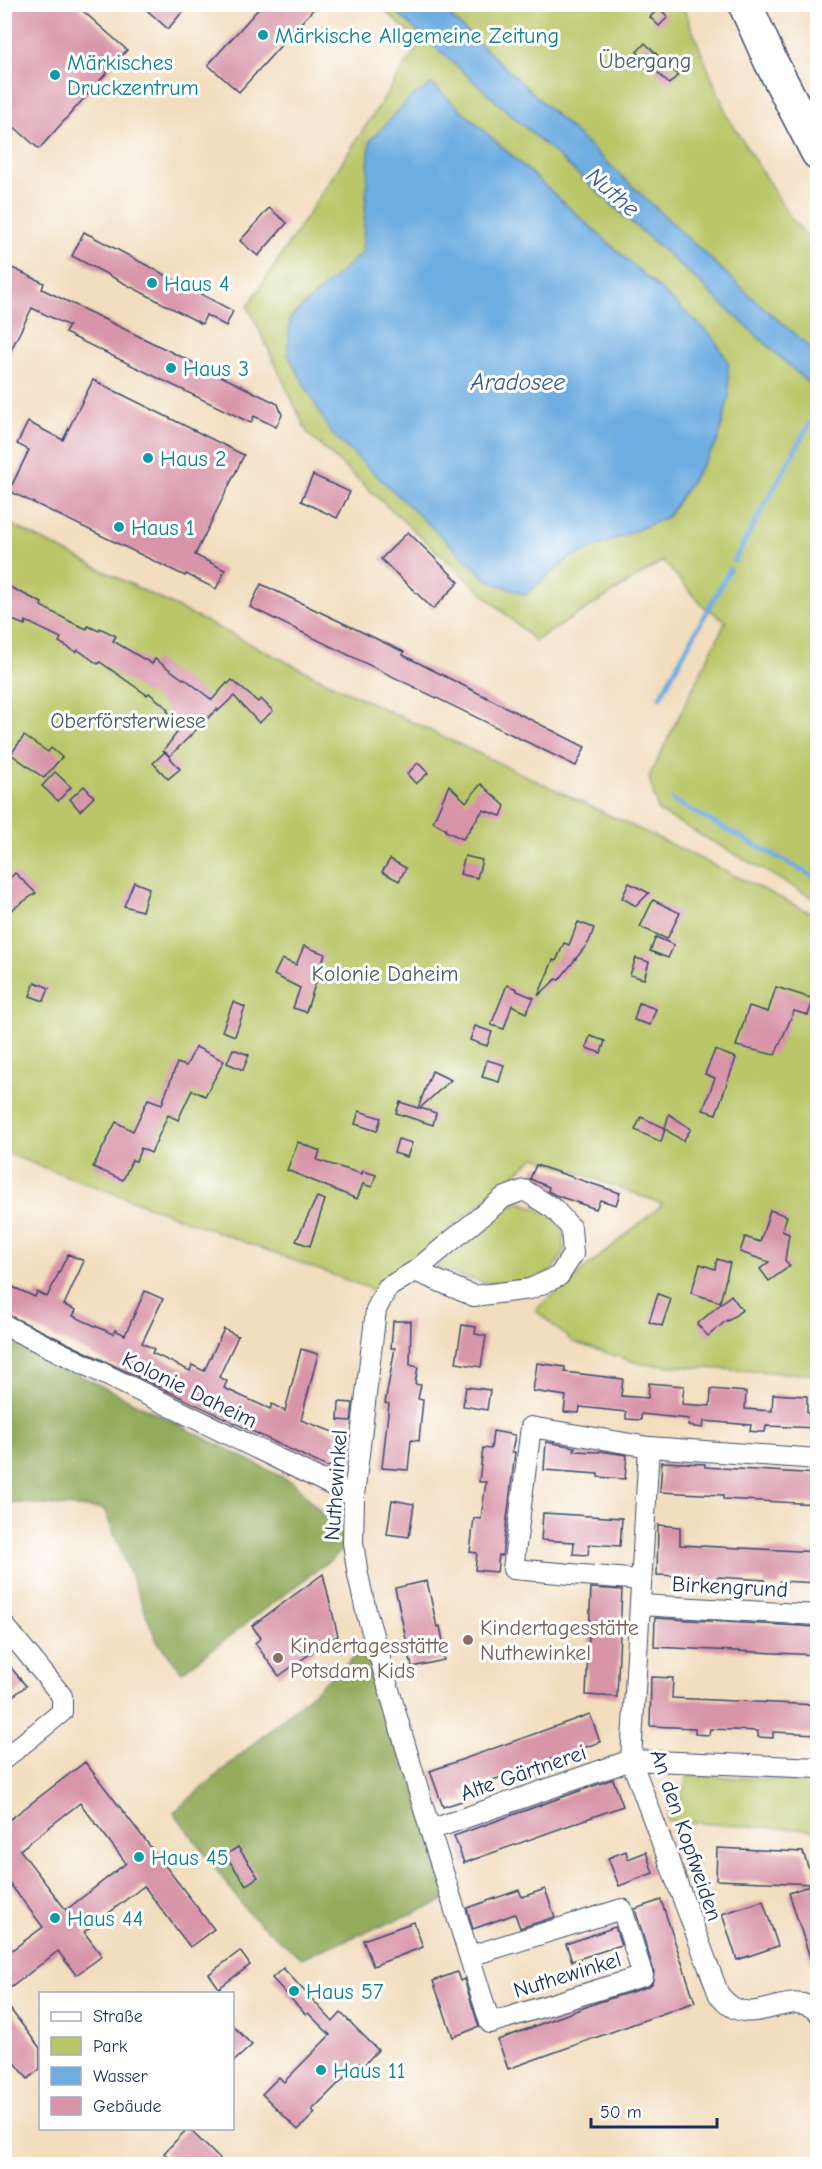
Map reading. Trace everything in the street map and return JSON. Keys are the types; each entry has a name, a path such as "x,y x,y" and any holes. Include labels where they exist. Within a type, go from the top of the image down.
{"highway":[{"path":"745,4 771,62 818,153"}],"street":[{"name":"Nuthewinkel","path":"415,1271 474,1296 530,1289 559,1276 573,1254 571,1228 554,1209 524,1190 503,1198 415,1271 387,1288 376,1310 354,1496 353,1543 366,1611 430,1830 490,2023 643,1976 622,1909 470,1956"},
{"name":"Kolonie Daheim","path":"4,1325 354,1496"},
{"path":"641,1580 513,1569 531,1427 649,1447 818,1459"},
{"name":"An den Kopfweiden","path":"649,1447 631,1760 719,1995 734,2008 752,2012 796,2002 811,2006 818,2012"},
{"name":"Birkengrund","path":"640,1605 818,1615"},
{"path":"4,1624 63,1696 62,1712 4,1759"},
{"path":"631,1760 818,1768"},
{"name":"Alte Gärtnerei","path":"430,1830 631,1760"}],"green space":[{"path":"379,5 388,5 691,275 817,391 817,900 658,811 649,777 726,621 702,605 663,561 535,641 308,434 248,306 420,43","holes":["432,84 713,337 728,362 718,441 668,517 570,558 525,595 290,318 362,253"]},
{"name":"Übergang","path":"438,5 682,5 728,117 790,217 817,247 817,353 748,294"},
{"name":"Kolonie Daheim","path":"4,521 327,682 658,838 817,916 817,1375 641,1364 573,1342 535,1310 663,1204 535,1157 376,1291 5,1153"},
{"path":"520,1202 548,1213 562,1227 564,1252 553,1270 523,1284 485,1283 435,1269 452,1247 499,1208"},
{"path":"4,1337 294,1483 351,1544 182,1672 157,1641 104,1509 5,1502"},
{"path":"371,1643 449,1899 301,1958 249,1914 174,1812"},
{"path":"687,1775 817,1782 817,1830 667,1820 669,1809 674,1806 679,1807"}],"water":[{"name":"Nuthe","path":"388,5 438,5 748,294 817,353 817,391 691,275"},
{"name":"Aradosee","path":"432,84 713,337 728,362 729,396 718,441 667,517 570,558 525,595 488,580 331,433 288,354 290,318 362,253 370,141 411,97"}],"building":[{"name":"Märkisches Druckzentrum","path":"4,4 75,4 127,50 39,149 4,118"},
{"path":"140,4 189,4 168,29"},
{"name":"Märkische Allgemeine Zeitung","path":"263,4 318,4 239,92 208,65"},
{"path":"659,8 668,17 659,26 650,17"},
{"path":"645,43 678,75 669,84 637,52"},
{"path":"269,208 287,223 258,256 240,241"},
{"name":"Haus 4","path":"84,232 233,311 226,326 206,315 202,324 72,256"},
{"name":"Haus 3","path":"4,264 44,283 42,289 278,404 282,415 276,427 254,416 251,423 65,333 69,326 32,308 4,364"},
{"name":"Haus 2","path":"93,380 244,455 195,555 225,570 216,589 9,491 29,450 17,444 28,422 63,440"},
{"path":"313,475 350,492 337,518 301,501"},
{"path":"408,532 459,582 433,609 381,559"},
{"path":"4,584 42,603 41,606 73,623 87,629 88,626 99,631 100,628 116,636 113,641 152,664 155,659 212,700 232,680 258,702 261,699 273,711 259,723 234,696 218,711 217,709 170,756 163,751 183,725 167,711 168,709 149,693 147,695 100,662 98,664 78,650 76,652 59,642 61,638 26,621 25,625 4,617"},
{"path":"261,584 404,652 403,655 585,747 576,766 250,607"},
{"path":"24,736 48,752 51,748 62,757 44,778 11,754"},
{"path":"165,752 180,769 168,779 153,763"},
{"path":"418,763 428,773 416,784 407,774"},
{"path":"55,772 71,787 58,801 42,786"},
{"path":"481,784 505,806 501,816 483,810 463,839 445,831 446,829 433,822 449,785 466,802"},
{"path":"84,786 94,797 80,811 70,799"},
{"path":"465,856 482,860 477,878 460,874"},
{"path":"390,859 406,868 399,881 382,872"},
{"path":"15,873 36,893 4,915 4,884"},
{"path":"134,882 149,888 142,911 124,906"},
{"path":"629,883 649,893 636,906 622,898"},
{"path":"653,900 680,913 667,939 640,927"},
{"path":"578,922 594,928 589,942 559,980 556,979 538,996 553,960 556,961 564,943 569,945"},
{"path":"656,937 674,945 668,958 650,951"},
{"path":"304,946 325,954 306,1012 293,1008 300,988 274,975 282,959 296,965"},
{"path":"636,958 649,962 644,979 630,975"},
{"path":"35,982 49,988 44,1001 30,996"},
{"path":"507,985 534,998 526,1013 512,1005 504,1029 491,1025"},
{"path":"776,987 814,999 808,1015 794,1011 775,1055 736,1046 749,1006 768,1012"},
{"path":"233,1002 245,1007 235,1036 222,1031"},
{"path":"639,1003 656,1009 650,1025 634,1020"},
{"path":"475,1026 492,1032 487,1046 470,1040"},
{"path":"590,1036 605,1041 601,1053 586,1048"},
{"path":"196,1047 224,1061 205,1096 192,1090 178,1120 168,1115 151,1153 141,1148 136,1161 132,1160 123,1180 93,1167 116,1122 133,1131 148,1099 162,1104 177,1063 186,1066"},
{"path":"233,1049 249,1055 243,1070 227,1063"},
{"path":"715,1050 736,1058 716,1114 703,1110 715,1078 705,1074"},
{"path":"487,1060 504,1065 499,1082 482,1077"},
{"path":"432,1071 451,1080 420,1108 436,1113 433,1125 396,1113 400,1102 418,1108"},
{"path":"359,1111 381,1118 377,1131 355,1124"},
{"path":"669,1114 691,1129 683,1141 665,1129 661,1142 635,1130 641,1117 665,1128"},
{"path":"398,1139 412,1143 407,1157 394,1153"},
{"path":"298,1142 320,1151 317,1160 362,1174 363,1171 376,1175 372,1187 363,1184 357,1199 287,1170"},
{"path":"536,1165 620,1193 616,1205 600,1200 596,1209 555,1195 548,1191 549,1187 530,1179"},
{"path":"317,1197 325,1200 310,1246 296,1241"},
{"path":"770,1210 787,1216 782,1231 789,1234 785,1260 790,1266 769,1281 760,1269 769,1262 740,1252 745,1237 760,1242"},
{"path":"68,1254 84,1261 64,1305 76,1310 73,1316 113,1334 115,1330 125,1335 145,1291 163,1299 142,1343 154,1349 152,1353 190,1371 192,1365 204,1371 224,1329 238,1336 219,1377 227,1381 224,1388 270,1409 272,1404 285,1411 301,1349 318,1354 301,1420 336,1433 334,1465 327,1467 4,1313 4,1283 35,1297 37,1292 47,1297"},
{"path":"717,1259 730,1263 720,1302 691,1293 700,1264 715,1269"},
{"path":"658,1294 671,1299 662,1326 649,1322"},
{"path":"731,1295 742,1310 708,1336 697,1324"},
{"path":"393,1321 411,1321 410,1365 418,1367 415,1384 421,1385 418,1399 423,1400 419,1441 411,1440 408,1470 382,1468 389,1404 385,1403 395,1348 391,1348"},
{"path":"462,1325 476,1327 475,1334 486,1336 481,1367 456,1363"},
{"path":"537,1363 565,1367 565,1372 623,1379 621,1396 648,1398 649,1383 684,1386 682,1404 710,1406 711,1389 746,1392 745,1409 772,1411 773,1394 807,1396 807,1413 818,1413 818,1428 766,1426 765,1432 758,1432 750,1431 751,1425 704,1421 703,1428 688,1426 689,1419 641,1414 641,1420 626,1419 626,1412 580,1407 579,1413 564,1412 566,1396 533,1391"},
{"path":"466,1387 490,1390 487,1410 463,1406"},
{"path":"339,1402 353,1403 351,1421 338,1420"},
{"path":"493,1431 515,1435 508,1511 502,1556 499,1555 497,1572 475,1570 477,1553 470,1552 474,1518 481,1519 486,1482 479,1482 483,1448 491,1449"},
{"path":"546,1442 575,1447 574,1451 600,1451 627,1455 625,1479 598,1477 598,1474 544,1470"},
{"path":"662,1462 818,1474 818,1504 723,1499 723,1495 660,1492"},
{"path":"392,1500 414,1504 409,1537 387,1534"},
{"path":"543,1513 622,1518 620,1546 589,1544 588,1555 573,1554 574,1542 541,1540"},
{"path":"658,1525 680,1527 680,1545 818,1552 818,1583 780,1581 780,1586 765,1586 765,1580 717,1577 717,1583 701,1582 702,1577 657,1575"},
{"path":"323,1574 338,1636 279,1676 255,1643 261,1638 252,1626"},
{"path":"427,1581 437,1627 440,1626 444,1660 412,1667 395,1588"},
{"path":"591,1588 622,1590 617,1697 586,1695"},
{"path":"655,1618 818,1627 818,1655 654,1647"},
{"path":"4,1659 26,1686 4,1703"},
{"path":"651,1677 673,1678 672,1698 818,1705 818,1734 773,1732 773,1738 758,1737 758,1731 710,1729 709,1735 695,1734 695,1728 650,1726"},
{"path":"590,1714 600,1742 462,1791 465,1800 443,1807 430,1771"},
{"name":"Haus 45","path":"85,1762 214,1929 190,1947 144,1886 84,1932 102,1956 76,1975 58,1951 4,1993 4,1956 43,1927 4,1876 4,1824","holes":["80,1803 126,1863 66,1910 20,1850"]},
{"path":"613,1779 623,1806 464,1863 454,1836"},
{"path":"238,1847 258,1877 246,1885 225,1855"},
{"path":"717,1848 803,1852 814,1884 716,1880"},
{"path":"626,1851 628,1859 646,1852 653,1873 619,1886 608,1858"},
{"path":"814,1884 818,1895 818,1973 815,1973 789,1893"},
{"path":"545,1889 555,1917 520,1928 515,1914 473,1929 467,1908 519,1890 522,1897"},
{"path":"661,1900 695,2002 508,2069 498,2040 652,1984 654,1972 635,1909"},
{"path":"763,1901 778,1946 737,1960 722,1914"},
{"path":"414,1922 423,1947 373,1966 363,1940"},
{"path":"615,1927 621,1945 572,1961 566,1944"},
{"path":"240,1951 250,1965 219,1988 209,1974"},
{"name":"Haus 11","path":"283,1968 333,2022 341,2013 378,2050 363,2066 359,2063 312,2110 315,2113 298,2130 262,2094 279,2077 284,2082 330,2035 308,2013 306,2015 272,1978"},
{"path":"457,1972 460,1981 464,1979 479,2027 453,2037 433,1981"},
{"path":"4,2001 39,2047 39,2070 28,2079 4,2049"},
{"path":"234,2027 252,2045 234,2061"},
{"path":"186,2130 190,2130 225,2164 175,2164 164,2153"}],"waterway":[{"path":"734,561 809,424"},
{"path":"660,697 730,569"},
{"path":"672,800 818,879"}],"place":[{"name":"Märkische Allgemeine Zeitung","path":"263,35"},
{"name":"Märkisches Druckzentrum","path":"55,75"},
{"name":"Haus 4","path":"152,283"},
{"name":"Haus 3","path":"171,368"},
{"name":"Haus 2","path":"148,458"},
{"name":"Haus 1","path":"119,527"},
{"name":"Kindertagesstätte Nuthewinkel","path":"468,1640"},
{"name":"Kindertagesstätte Potsdam Kids","path":"278,1658"},
{"name":"Haus 45","path":"139,1857"},
{"name":"Haus 44","path":"55,1918"},
{"name":"Haus 57","path":"294,1991"},
{"name":"Haus 11","path":"321,2070"}],"park label":[{"name":"Oberförsterwiese","path":"128,720"}]}
